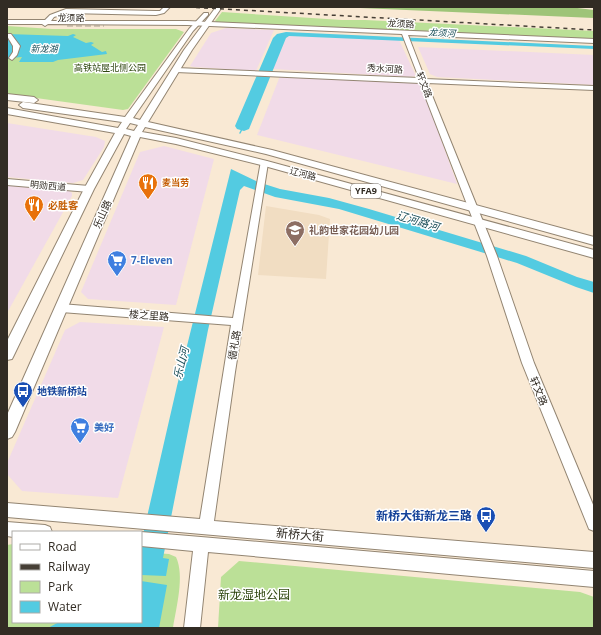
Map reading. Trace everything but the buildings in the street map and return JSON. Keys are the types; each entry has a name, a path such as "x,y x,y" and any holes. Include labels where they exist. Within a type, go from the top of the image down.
{"main road":[{"name":"乐山路","path":"7,432 139,128 219,7"},
{"path":"7,356 89,189 126,122 210,9"},
{"path":"7,97 81,105 123,112 126,122"},
{"name":"辽河路","path":"7,103 126,122 166,139 264,163 594,254"},
{"name":"辽河路","path":"7,111 126,122"},
{"path":"7,118 49,125 126,122 139,128"},
{"name":"辽河路","path":"139,128 269,152 594,241"},
{"path":"128,154 134,146 142,142 166,139"}],"street":[{"path":"44,25 52,16 66,11 156,13 162,12 167,7"},
{"name":"龙须路","path":"7,23 44,25 208,25 405,37 594,41"},
{"path":"104,24 197,25"},
{"path":"9,35 17,46 16,52 12,58"},
{"name":"轩文路","path":"405,37 492,256 528,363 594,524"},
{"name":"秀水河路","path":"176,70 254,72 594,88"},
{"name":"循礼路","path":"206,527 260,179 264,163"},
{"name":"明勋西道","path":"7,182 89,189"},
{"name":"楼之里路","path":"61,308 238,322"},
{"name":"新桥大街","path":"7,510 594,560"},
{"path":"7,529 32,531"},
{"name":"新桥大街","path":"142,538 594,579"},
{"path":"192,625 201,544"}],"shaded area":[{"path":"226,28 274,30 256,71 190,66 211,33"},
{"path":"289,36 399,40 416,76 408,77 273,69 286,38"},
{"path":"418,47 594,55 594,85 437,77 430,74"},
{"path":"280,76 417,83 422,86 457,184 257,135"},
{"path":"7,123 96,137 105,141 104,147 83,180 73,183 7,177"},
{"path":"164,146 214,159 176,305 88,299 81,292 140,152"},
{"path":"7,184 66,189 72,193 72,196 7,313"},
{"name":"礼韵世家花园幼儿园","path":"266,206 319,215 330,219 326,279 258,275"},
{"path":"80,322 164,327 118,498 22,491 7,474 7,463 65,330"}],"green space":[{"path":"337,7 569,7 594,10 594,18"},
{"path":"222,12 342,20 594,31 594,39 217,23 215,21"},
{"name":"高铁站屋北侧公园","path":"7,26 52,29 176,29 184,32 128,109 123,110 7,94"},
{"path":"12,544 12,623 142,623 142,552 169,554 176,557 179,565 180,583 173,628 7,628 7,545"},
{"name":"新龙湿地公园","path":"239,561 580,592 594,597 594,628 218,628 221,577"}],"water":[{"path":"286,32 594,46 594,49 289,36 286,38 249,129 244,131 237,129 235,126 273,38 277,34"},
{"name":"新龙湖","path":"7,34 68,36 73,34 76,35 73,37 86,43 94,43 91,45 102,52 106,51 107,54 58,60 53,62 19,62 22,57 10,58 7,60"},
{"path":"231,169 258,182 280,189 329,198 526,256 577,277 594,282 594,293 517,263 339,209 275,197 244,186 240,190 208,330 163,558 169,559 166,576 142,575 142,539 177,386"},
{"path":"142,581 167,585 159,628 48,628 57,623 142,623"}],"waterway":[{"name":"乐山河","path":"240,133 243,127"}],"tunnel":[{"path":"67,24 104,24"}],"railway":[{"path":"188,7 594,30"}],"place":[{"name":"麦当劳","path":"148,200"},
{"name":"必胜客","path":"34,222"},
{"name":"礼韵世家花园幼儿园","path":"295,247"},
{"name":"7-Eleven","path":"117,277"},
{"name":"地铁新桥站","path":"23,408"},
{"name":"美好","path":"80,444"},
{"name":"新桥大街新龙三路","path":"486,533"}],"water label":[{"name":"龙须河","path":"442,33"},
{"name":"辽河路河","path":"418,221"}]}
